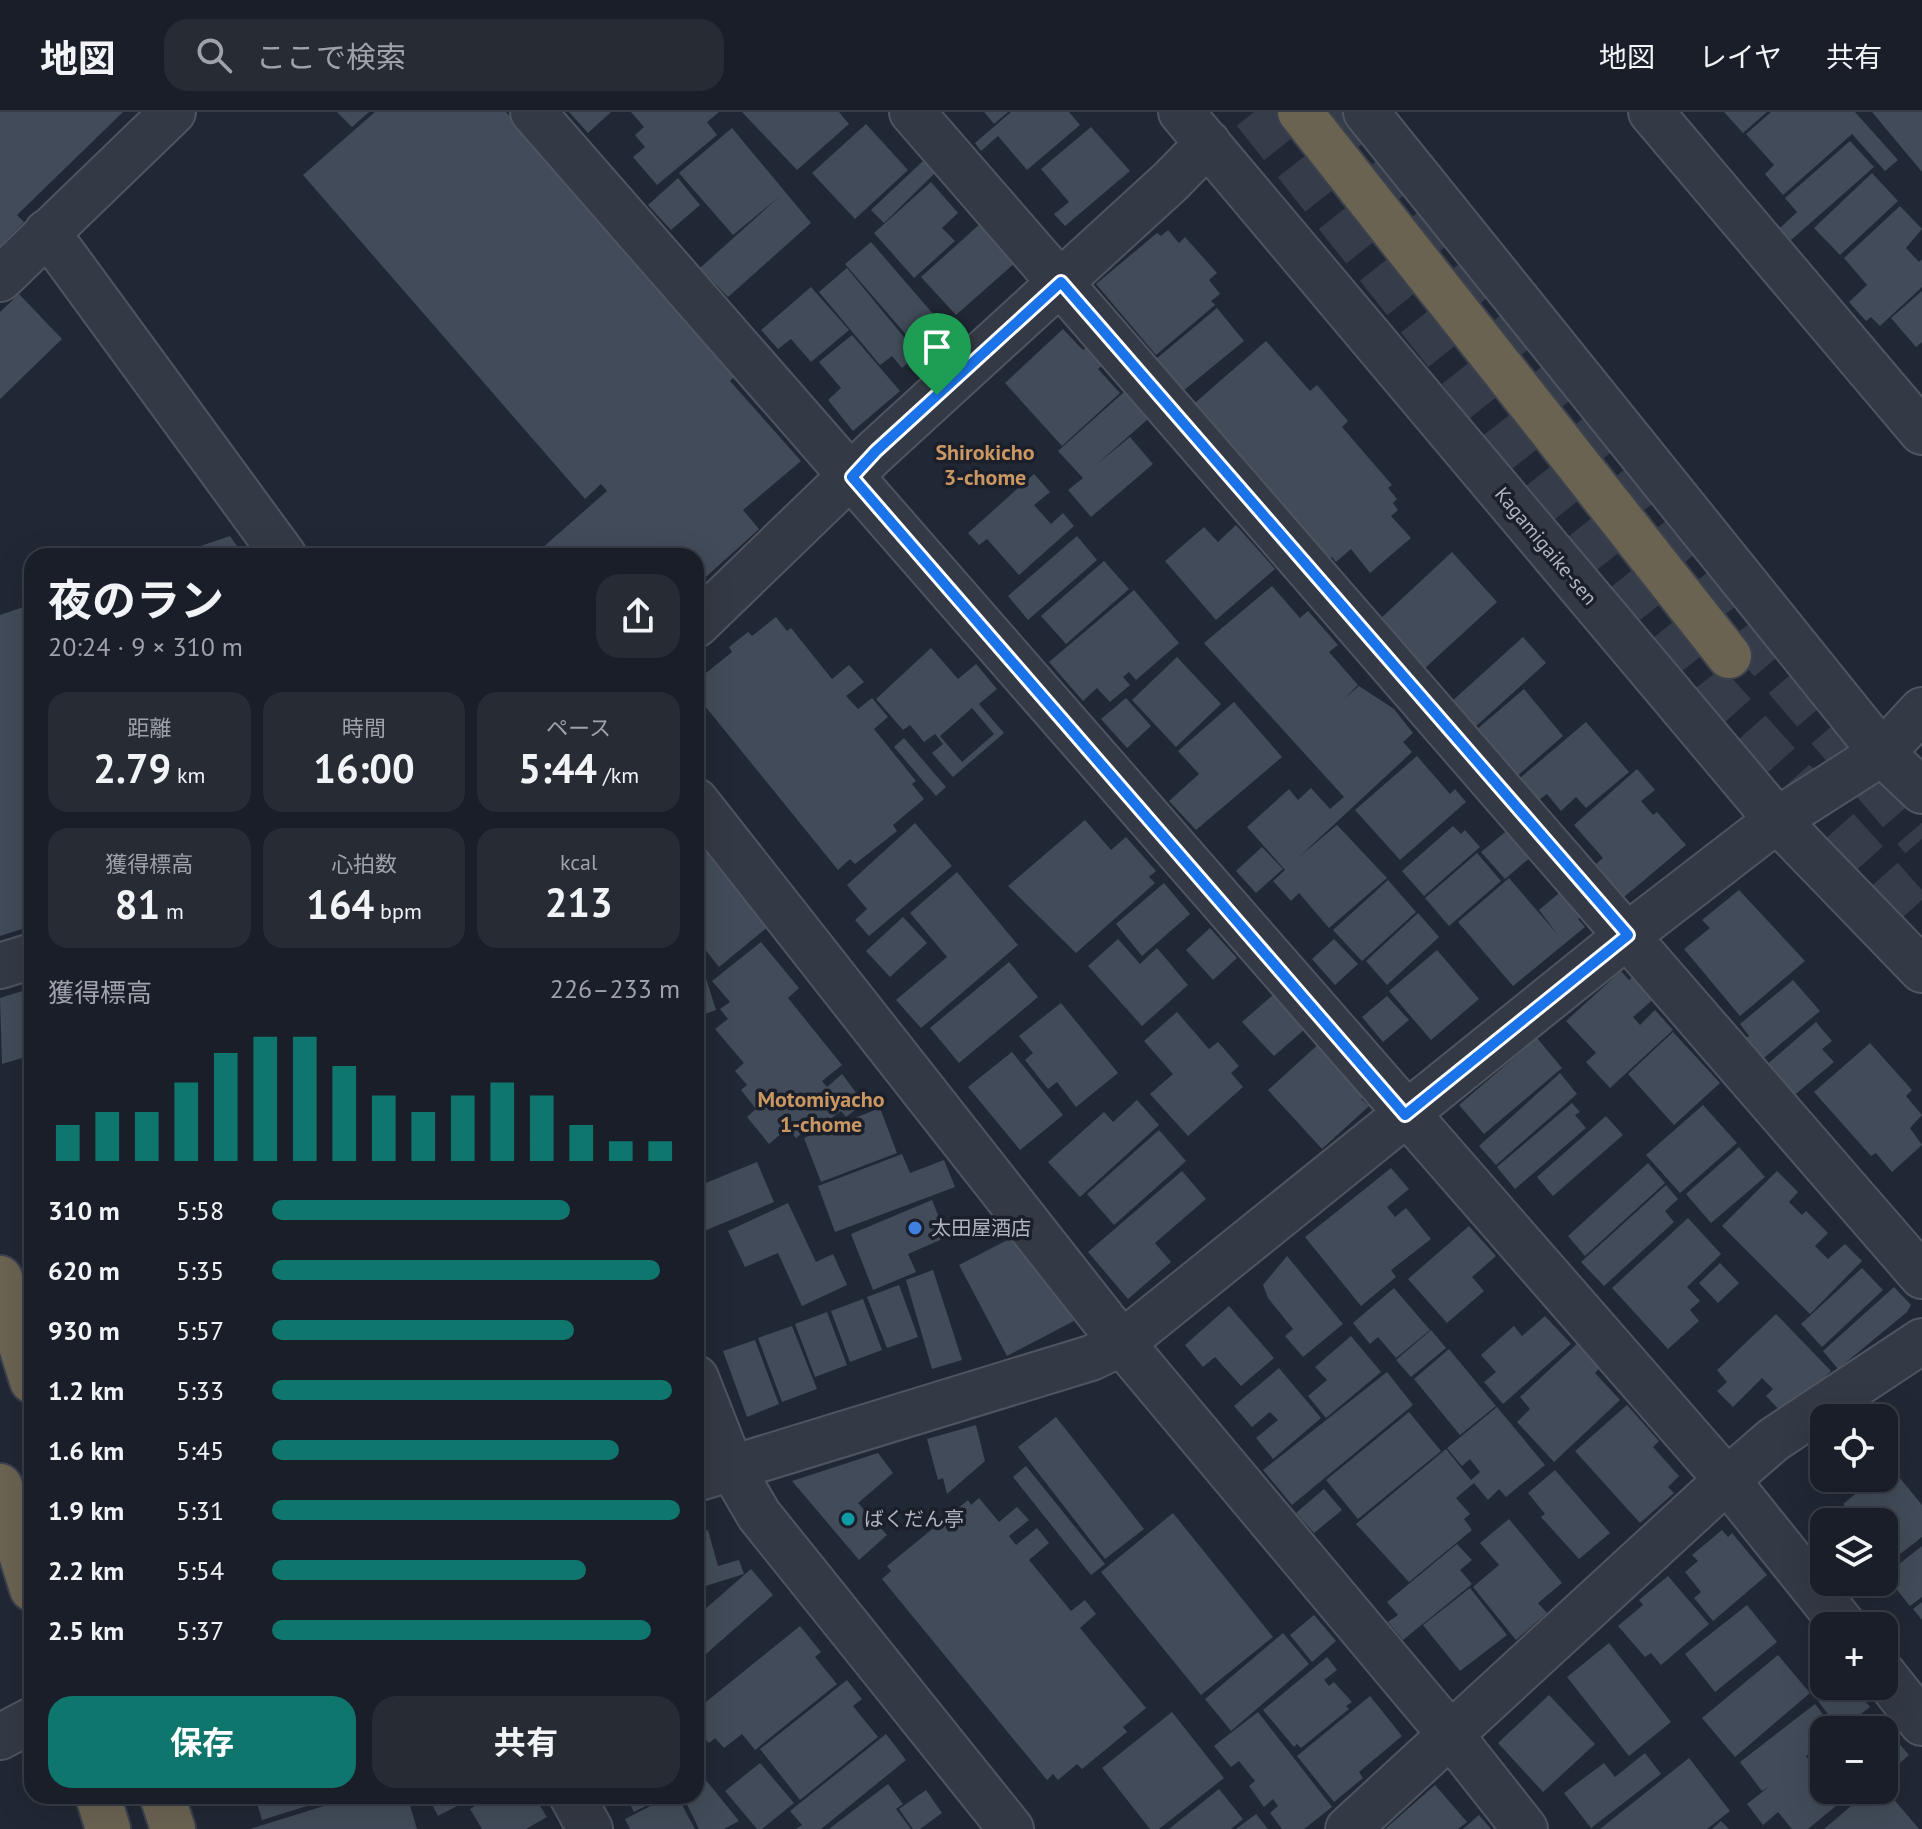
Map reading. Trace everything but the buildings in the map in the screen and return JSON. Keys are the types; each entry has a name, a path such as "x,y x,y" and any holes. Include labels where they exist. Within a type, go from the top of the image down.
{"highway":[{"path":"1300,112 1729,656"},
{"path":"0,1278 24,1355"},
{"path":"0,1486 24,1563"},
{"path":"100,1804 108,1829"},
{"path":"165,1804 173,1829"}],"street":[{"path":"0,279 173,112"},
{"path":"533,112 1405,1115 1727,1480 1833,1612"},
{"path":"912,112 1922,1276"},
{"path":"1366,112 1882,753 1922,791"},
{"path":"1651,112 1922,432"},
{"path":"704,617 876,451 1061,282 1194,128"},
{"name":"Kagamigaike-sen","path":"1194,128 1777,820 1922,970"},
{"path":"47,232 278,548"},
{"path":"714,1473 1091,1358 1122,1343 1628,935 1777,820 1882,753 1922,710"},
{"path":"704,811 1122,1343 1450,1734 1525,1829"},
{"path":"0,966 24,958"},
{"path":"1348,1829 1773,1440 1922,1341"},
{"path":"704,1420 714,1473 759,1515 1011,1829"},
{"path":"1898,1693 1922,1723"},
{"path":"0,1737 24,1724"},
{"path":"576,1804 590,1829"}],"tunnel":[{"path":"1254,112 1713,690 1922,923"},
{"path":"1332,112 1758,647 1922,839"}],"place":[{"name":"太田屋酒店","path":"915,1228"},
{"name":"ばくだん亭","path":"848,1519"}],"district":[{"name":"Shirokicho 3-chome","path":"985,464"},
{"name":"Motomiyacho 1-chome","path":"821,1112"}],"route":[{"path":"1061,282 1628,935 1405,1115 852,477 937,395 1061,282"}]}
